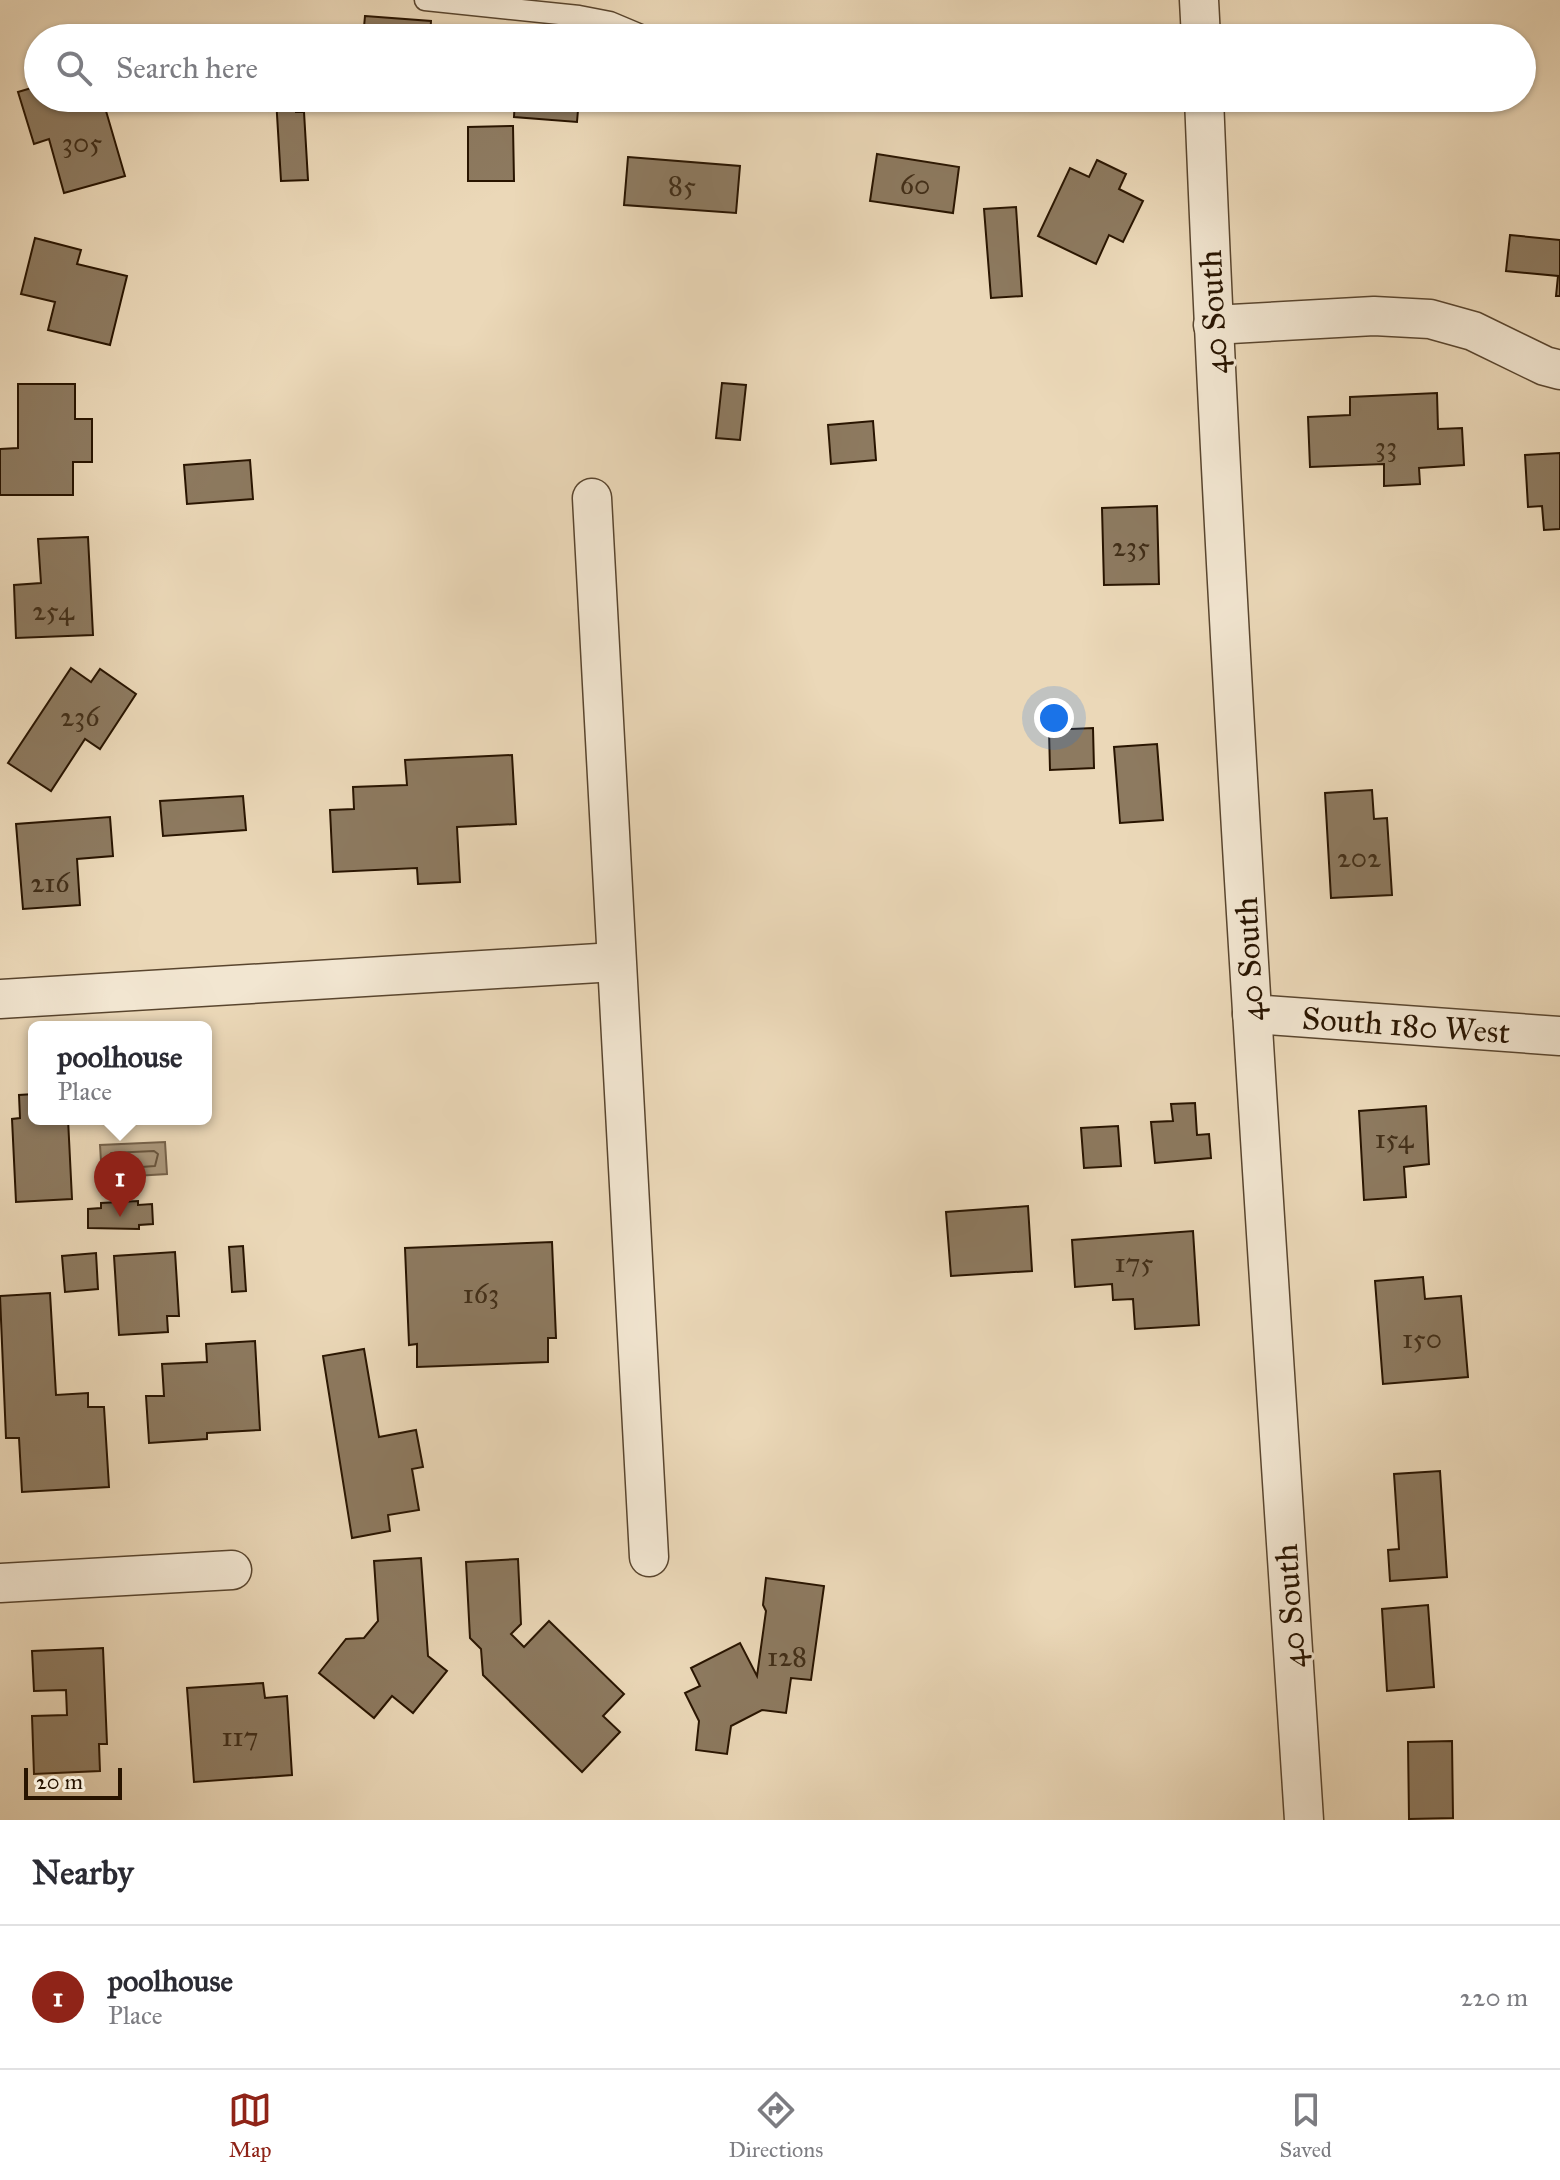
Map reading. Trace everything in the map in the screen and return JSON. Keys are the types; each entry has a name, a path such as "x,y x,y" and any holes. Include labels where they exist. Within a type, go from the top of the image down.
{"street":[{"path":"1199,0 1200,24"},
{"name":"40 South","path":"1205,112 1213,325 1252,1014 1304,1820"},
{"path":"1213,325 1374,316 1430,319 1473,331 1545,366 1560,370"},
{"path":"592,498 649,1557"},
{"path":"0,999 615,962"},
{"name":"South 180 West","path":"1252,1014 1560,1036"},
{"path":"0,1583 232,1570"}],"lane":[{"path":"425,0 579,16 615,24"}],"water":[{"path":"165,1142 167,1174 102,1178 100,1145"}],"building":[{"path":"365,16 431,21 431,24 364,24"},
{"path":"24,90 24,112 18,92"},
{"path":"24,112 106,112 125,176 64,193 49,139 34,144"},
{"path":"277,112 304,112 308,180 281,181"},
{"path":"514,112 578,112 577,122 514,117"},
{"path":"513,126 514,181 468,181 468,127"},
{"path":"877,154 959,167 953,213 870,201"},
{"path":"628,157 740,166 736,213 624,205"},
{"path":"1097,160 1126,174 1119,189 1143,201 1123,242 1109,235 1096,264 1038,236 1070,168 1089,177"},
{"path":"1016,207 1022,296 991,298 984,209"},
{"path":"1510,235 1560,240 1560,296 1556,296 1558,276 1506,271"},
{"path":"35,238 81,250 77,264 127,276 110,345 48,330 55,302 21,294"},
{"path":"722,383 746,385 740,440 716,438"},
{"path":"18,384 75,384 75,419 92,419 92,462 73,462 73,495 0,495 0,449 18,448"},
{"path":"1437,393 1438,429 1462,428 1464,465 1419,468 1420,484 1384,486 1384,464 1310,467 1308,417 1350,415 1350,397"},
{"path":"873,421 876,460 831,464 828,425"},
{"path":"1560,453 1560,529 1544,530 1542,506 1528,507 1525,455"},
{"path":"250,460 253,499 187,504 184,465"},
{"path":"1157,506 1159,584 1104,585 1102,508"},
{"path":"88,537 93,635 16,638 14,585 41,583 38,539"},
{"path":"71,668 91,682 100,669 136,694 100,749 85,739 51,791 8,763"},
{"path":"1093,728 1094,768 1050,770 1049,730"},
{"path":"1157,744 1163,820 1120,823 1114,747"},
{"path":"512,755 516,824 457,827 460,882 418,884 417,868 333,872 330,810 354,809 353,787 407,785 405,760"},
{"path":"1372,790 1374,819 1387,818 1392,895 1331,898 1325,793"},
{"path":"243,796 246,830 163,836 160,801"},
{"path":"110,817 113,856 77,859 80,905 23,909 16,824"},
{"path":"28,1094 28,1125 68,1125 72,1199 16,1202 12,1119 20,1118 19,1095"},
{"path":"1195,1103 1197,1135 1209,1134 1211,1158 1155,1163 1151,1122 1173,1121 1171,1104"},
{"path":"1426,1106 1429,1164 1404,1167 1406,1197 1364,1200 1359,1111"},
{"path":"1118,1126 1121,1166 1084,1168 1081,1128"},
{"path":"138,1201 138,1205 152,1204 153,1224 139,1225 139,1229 88,1228 88,1209 101,1208 101,1203"},
{"path":"1028,1206 1032,1271 951,1276 946,1212"},
{"path":"1193,1231 1199,1325 1135,1329 1133,1299 1113,1300 1112,1284 1075,1287 1072,1240"},
{"path":"552,1242 556,1338 548,1338 548,1362 417,1367 417,1344 409,1345 405,1248"},
{"path":"243,1246 246,1291 232,1292 229,1247"},
{"path":"175,1252 179,1316 167,1316 168,1332 119,1335 114,1256"},
{"path":"96,1253 98,1289 65,1292 62,1256"},
{"path":"1423,1277 1425,1299 1461,1296 1468,1377 1383,1384 1375,1281"},
{"path":"50,1293 56,1395 88,1393 88,1407 104,1407 109,1487 22,1492 19,1438 6,1438 0,1296"},
{"path":"255,1341 260,1430 207,1433 207,1439 149,1443 146,1396 164,1396 162,1364 207,1362 206,1344"},
{"path":"364,1349 379,1437 416,1430 423,1467 412,1469 419,1510 388,1515 390,1531 352,1538 323,1356"},
{"path":"1440,1471 1447,1577 1390,1581 1388,1550 1399,1549 1394,1474"},
{"path":"421,1558 428,1656 447,1671 413,1713 392,1696 374,1718 319,1673 346,1639 364,1638 378,1621 374,1561"},
{"path":"518,1559 521,1624 511,1634 524,1647 549,1621 624,1694 603,1716 620,1732 582,1772 483,1675 481,1649 470,1638 466,1562"},
{"path":"766,1578 824,1586 811,1680 791,1678 786,1713 762,1710 731,1726 727,1754 696,1750 699,1721 685,1693 700,1686 691,1668 740,1643 757,1676 766,1611 763,1605"},
{"path":"1428,1605 1434,1687 1387,1691 1382,1609"},
{"path":"103,1648 107,1744 99,1744 100,1771 34,1774 32,1716 67,1715 66,1690 34,1691 32,1651"},
{"path":"263,1683 265,1698 287,1696 292,1775 194,1782 187,1688"},
{"path":"1452,1741 1453,1818 1409,1819 1408,1742"}],"place":[{"name":"poolhouse","path":"120,1217"}]}
